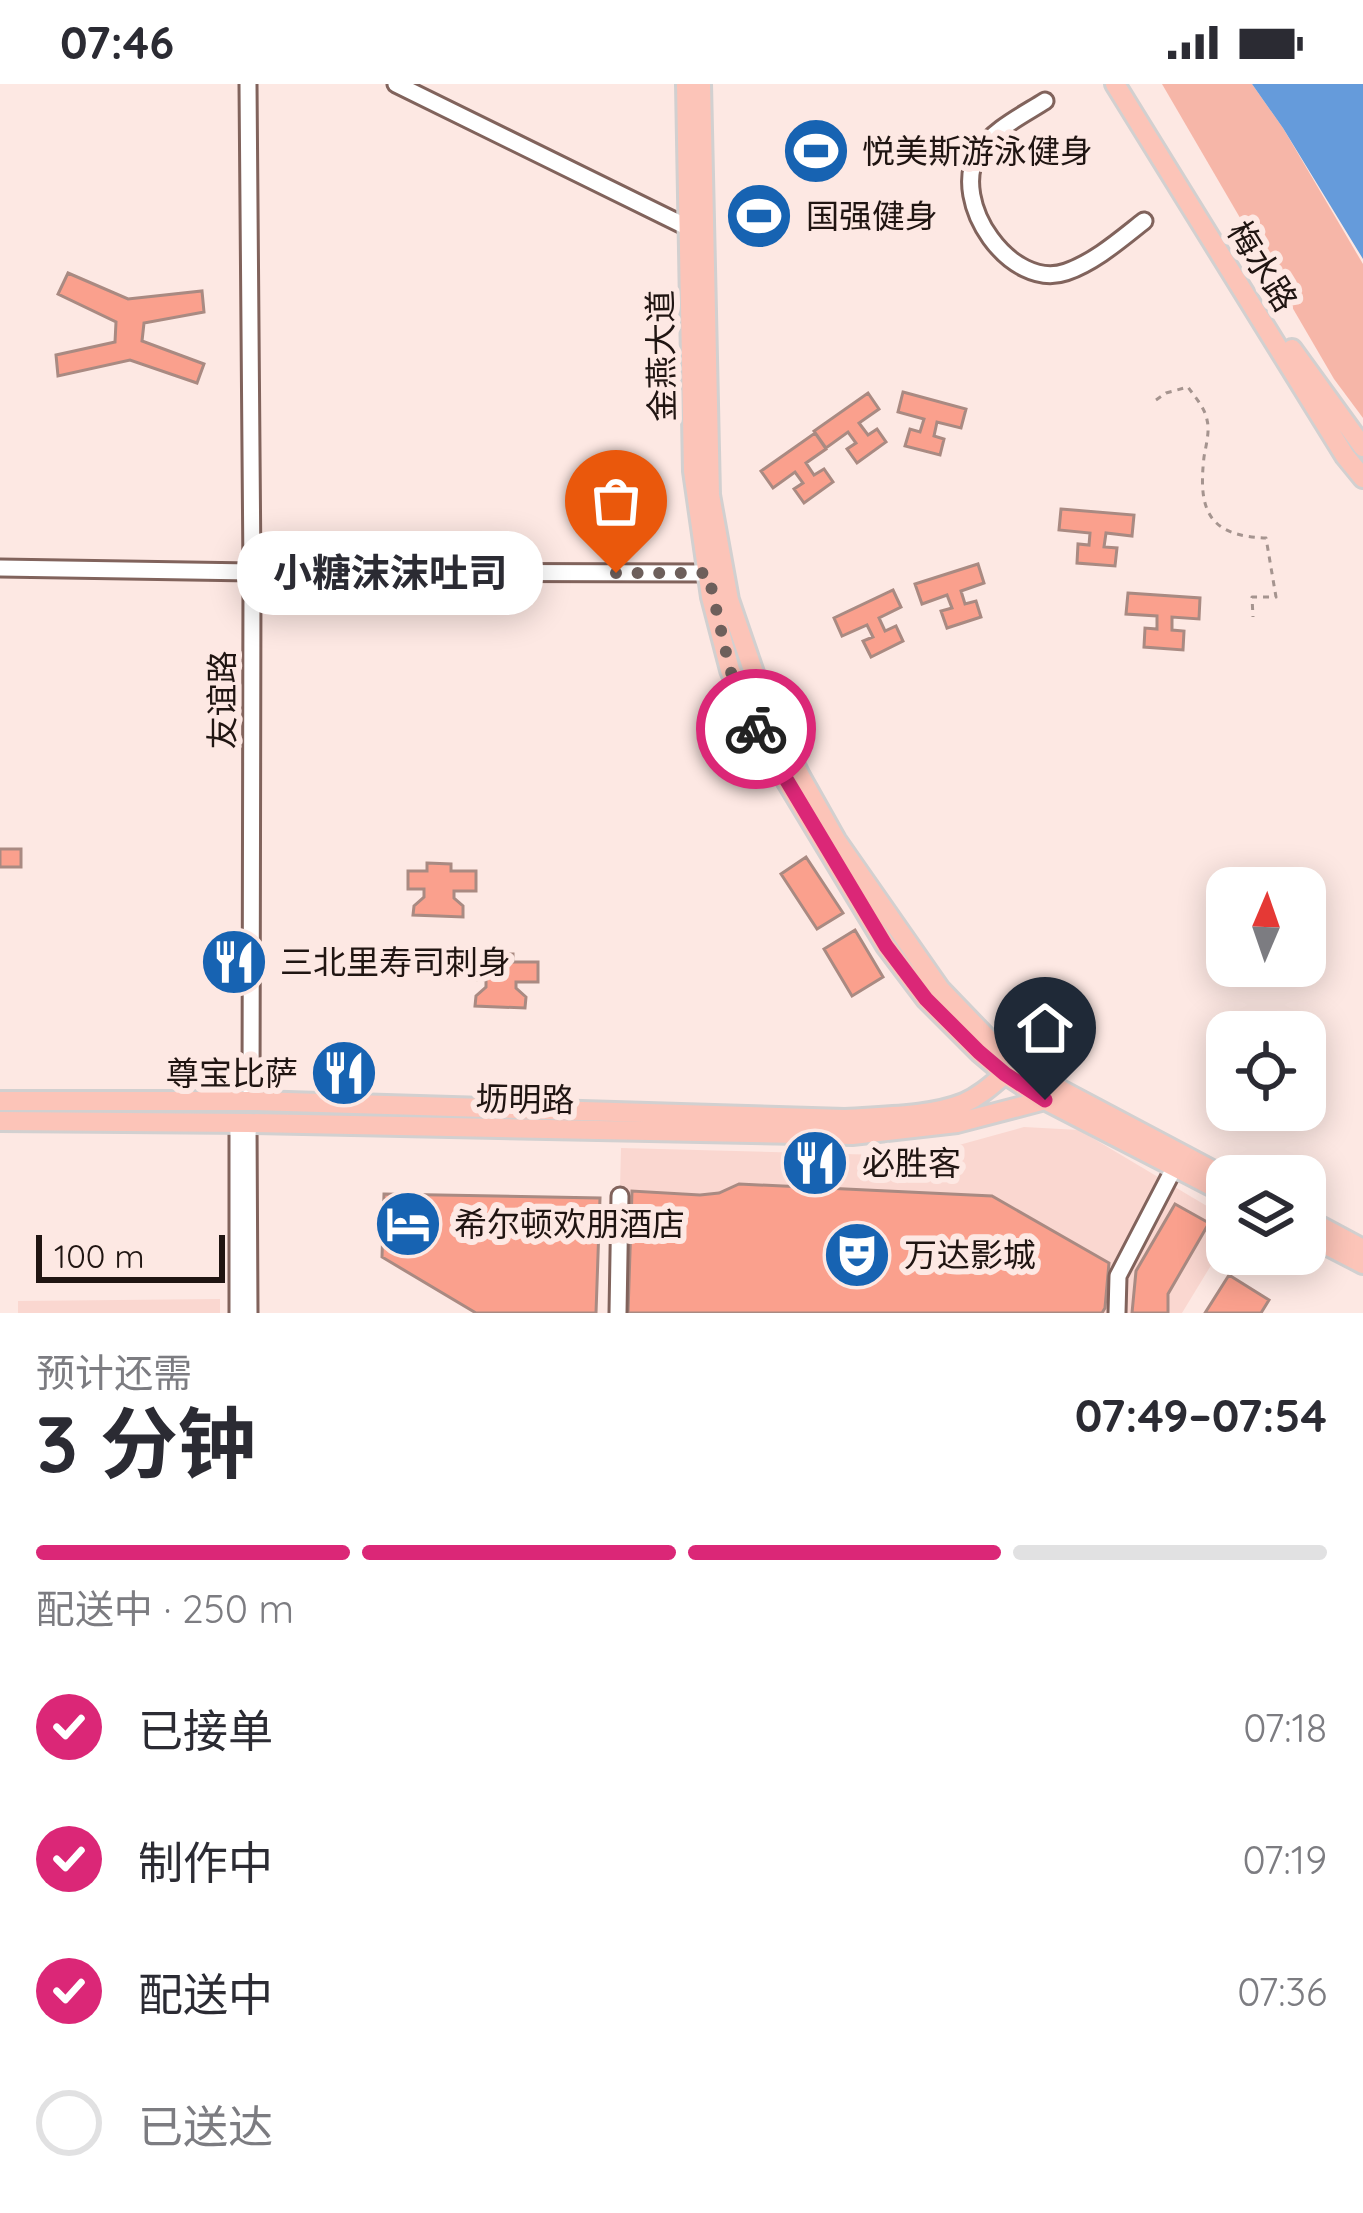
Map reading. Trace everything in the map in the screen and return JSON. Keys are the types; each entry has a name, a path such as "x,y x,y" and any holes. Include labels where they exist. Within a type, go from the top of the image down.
{"main road":[{"name":"金燕大道","path":"686,84 693,471 708,573 730,670 772,757 886,946 926,999 1005,1074 1045,1100 1206,1183"},
{"name":"金燕大道","path":"701,84 710,495 729,600 763,699 836,840 940,989 989,1040 1061,1090 1206,1167"},
{"name":"梅水路","path":"1114,84 1363,478"},
{"name":"梅水路","path":"1128,84 1259,305 1363,447"},
{"name":"坜明路","path":"0,1101 250,1101 845,1119 961,1104 1005,1074"},
{"name":"坜明路","path":"0,1121 852,1136 957,1123 1045,1100"},
{"path":"1326,1230 1363,1249"},
{"path":"1326,1245 1363,1264"}],"street":[{"name":"友谊路","path":"248,84 250,1101"},
{"path":"396,84 689,228"},
{"path":"1045,101 998,131 978,153 971,176 974,205 995,245 1044,275 1065,273 1106,250 1144,220"},
{"path":"0,568 708,573"},
{"path":"238,1313 243,1123"},
{"path":"243,1123 249,1313"},
{"path":"1118,1313 1118,1276 1171,1174"},
{"path":"618,1313 620,1196"}],"path":[{"path":"1156,400 1188,387 1207,414 1201,483 1208,511 1222,529 1265,538 1276,597 1252,597 1252,617"}],"shaded area":[{"path":"1162,84 1252,84 1283,128 1363,264 1363,418 1334,379"},
{"path":"1024,1127 1079,1130 1206,1206 1206,1274 1182,1313 617,1313 621,1148 919,1156"},
{"path":"220,1299 220,1313 18,1313 18,1301"}],"water":[{"path":"1252,84 1363,84 1363,259 1283,128"}],"building":[{"path":"68,273 128,299 202,291 204,312 144,323 142,341 204,364 197,383 130,360 58,376 56,355 115,342 116,322 58,294"},
{"path":"903,392 966,409 961,428 937,422 934,436 944,439 940,455 905,446 910,429 920,432 924,419 898,412"},
{"path":"868,393 879,409 859,423 868,435 877,429 886,442 857,463 847,449 856,443 848,432 826,448 814,431"},
{"path":"815,433 826,449 806,463 814,475 824,469 833,482 804,503 794,489 803,483 795,472 773,488 761,471"},
{"path":"1061,509 1134,515 1132,536 1106,533 1104,547 1117,548 1115,566 1077,563 1078,544 1089,545 1090,533 1059,530"},
{"path":"978,564 984,583 961,591 965,604 976,601 981,617 947,628 941,611 952,608 947,595 922,604 915,584"},
{"path":"893,590 901,607 879,618 885,631 896,626 903,641 871,657 863,641 873,637 867,625 842,636 834,618"},
{"path":"1128,593 1200,598 1199,619 1172,617 1172,630 1184,631 1183,650 1144,647 1145,628 1157,629 1157,616 1126,614"},
{"path":"0,849 21,849 21,867 0,867"},
{"path":"806,857 843,913 817,929 781,874"},
{"path":"427,863 451,864 451,871 476,871 476,891 454,891 463,917 413,915 424,889 408,889 408,871 427,871"},
{"path":"855,930 883,977 852,996 824,949"},
{"path":"489,954 513,954 513,962 538,962 538,982 516,982 526,997 525,1008 475,1006 486,980 470,980 470,961 489,961"},
{"path":"739,1184 992,1196 1109,1263 1105,1308 1102,1313 628,1313 632,1191 700,1195"},
{"path":"384,1194 600,1198 596,1313 476,1313 382,1257"},
{"path":"1175,1204 1206,1221 1168,1294 1168,1313 1132,1313 1136,1271"},
{"path":"1229,1275 1269,1300 1261,1313 1205,1313"}],"way so far":[{"path":"616,573 708,573 730,670 756,729"}],"place":[{"name":"悦美斯游泳健身","path":"816,151"},
{"name":"国强健身","path":"759,216"},
{"name":"小糖沫沫吐司","path":"616,573"},
{"name":"三北里寿司刺身","path":"234,962"},
{"name":"尊宝比萨","path":"344,1073"},
{"name":"必胜客","path":"815,1163"},
{"name":"希尔顿欢朋酒店","path":"408,1224"},
{"name":"万达影城","path":"857,1255"}],"route":[{"path":"756,729 886,946 926,999 979,1052 1045,1100"}]}
